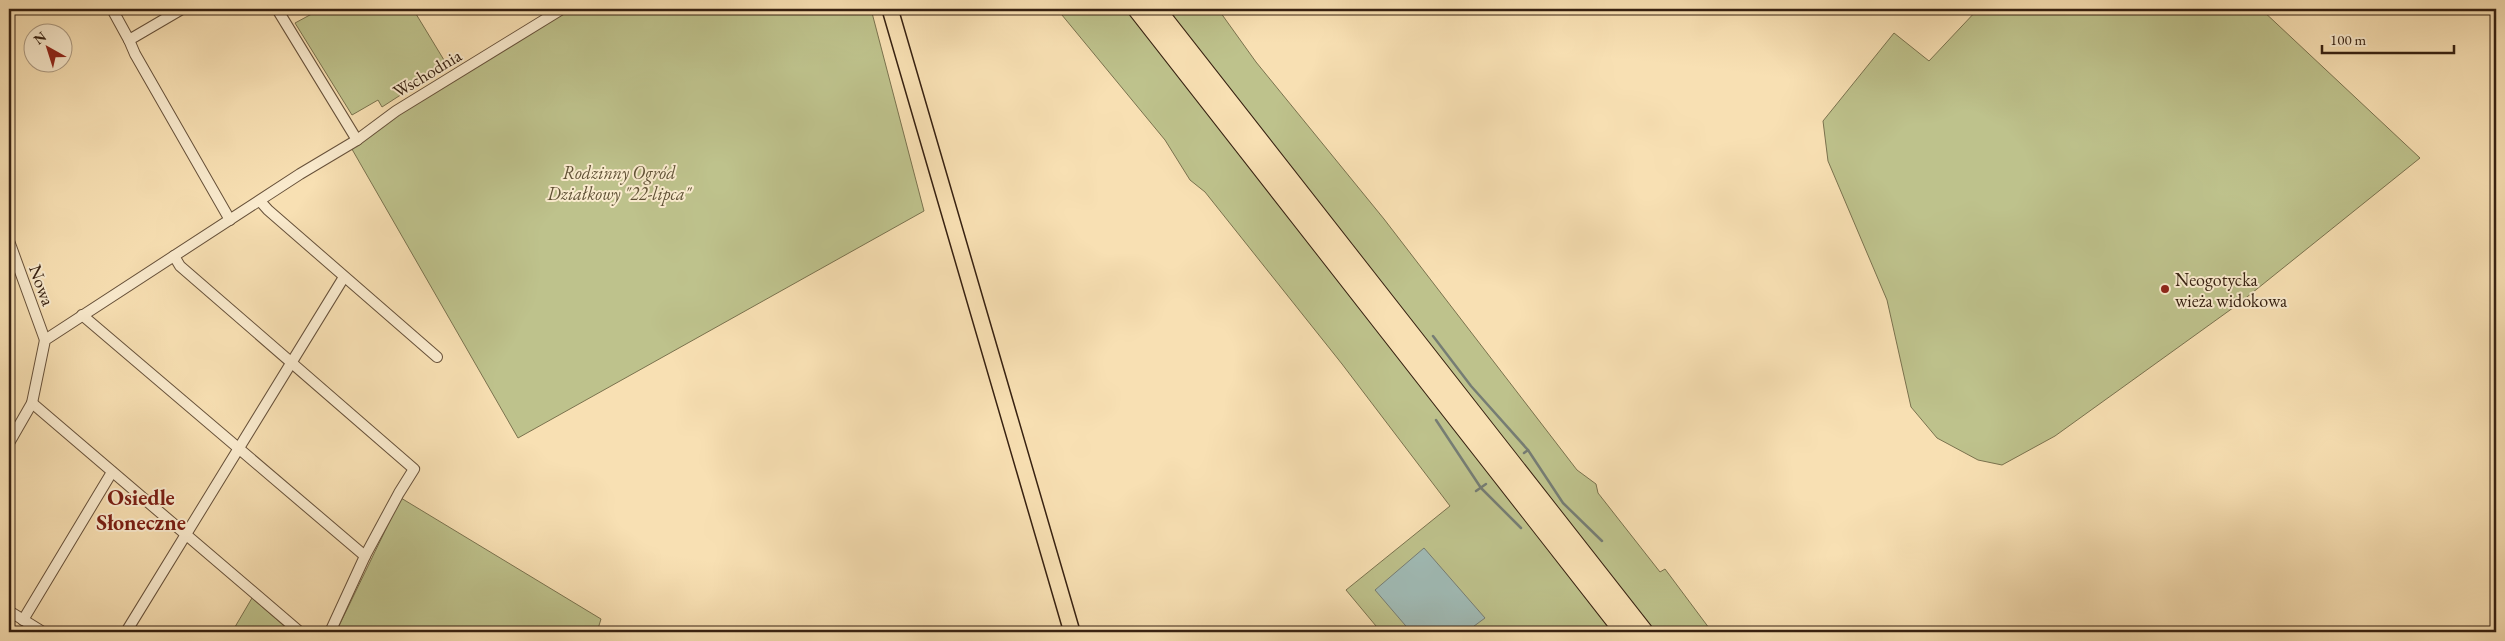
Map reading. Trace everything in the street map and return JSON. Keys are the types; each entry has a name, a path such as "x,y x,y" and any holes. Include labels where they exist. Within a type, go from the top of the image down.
{"highway":[{"path":"1136,9 1624,632"},
{"path":"1156,9 1644,632"},
{"path":"1583,580 1609,632"}],"main road":[{"path":"890,9 1072,632"}],"street":[{"path":"112,9 130,40 135,54 230,220"},
{"path":"130,40 182,9"},
{"path":"277,9 357,140"},
{"name":"Wschodnia","path":"44,340 357,140 396,111 562,9"},
{"path":"260,201 437,357"},
{"name":"Nowa","path":"9,241 44,340"},
{"path":"174,256 187,272 414,469 365,556 330,632"},
{"path":"126,632 290,362 344,277"},
{"path":"82,315 365,556"},
{"path":"9,443 32,403 44,340"},
{"path":"32,403 300,632"},
{"path":"23,620 112,472"},
{"path":"9,611 43,632"}],"green space":[{"path":"321,9 413,9 447,65 382,107 378,100 352,115 295,23"},
{"name":"Rodzinny Ogród Działkowy \"22-lipca\"","path":"571,9 871,9 924,211 518,438 349,144"},
{"path":"1057,9 1218,9 1256,62 1384,219 1577,470 1596,484 1598,493 1660,572 1665,569 1712,632 1381,632 1346,590 1450,506 1342,364 1205,192 1190,180 1165,140"},
{"path":"1978,9 2261,9 2420,158 2237,305 2055,436 2002,465 1978,460 1937,438 1911,407 1887,300 1828,161 1823,121 1894,33 1929,61"},
{"path":"401,498 601,619 597,632 336,632"},
{"path":"252,598 291,632 232,632"}],"water":[{"path":"1424,548 1485,618 1466,632 1411,632 1375,590"}],"waterway":[{"path":"1433,336 1471,386 1528,450"},
{"path":"1436,420 1481,488 1521,528"},
{"path":"1524,453 1528,450 1563,503 1602,541"},
{"path":"1476,491 1486,484"}],"place":[{"name":"Neogotycka wieża widokowa","path":"2165,289"}],"district":[{"name":"Osiedle Słoneczne","path":"141,510"}]}
